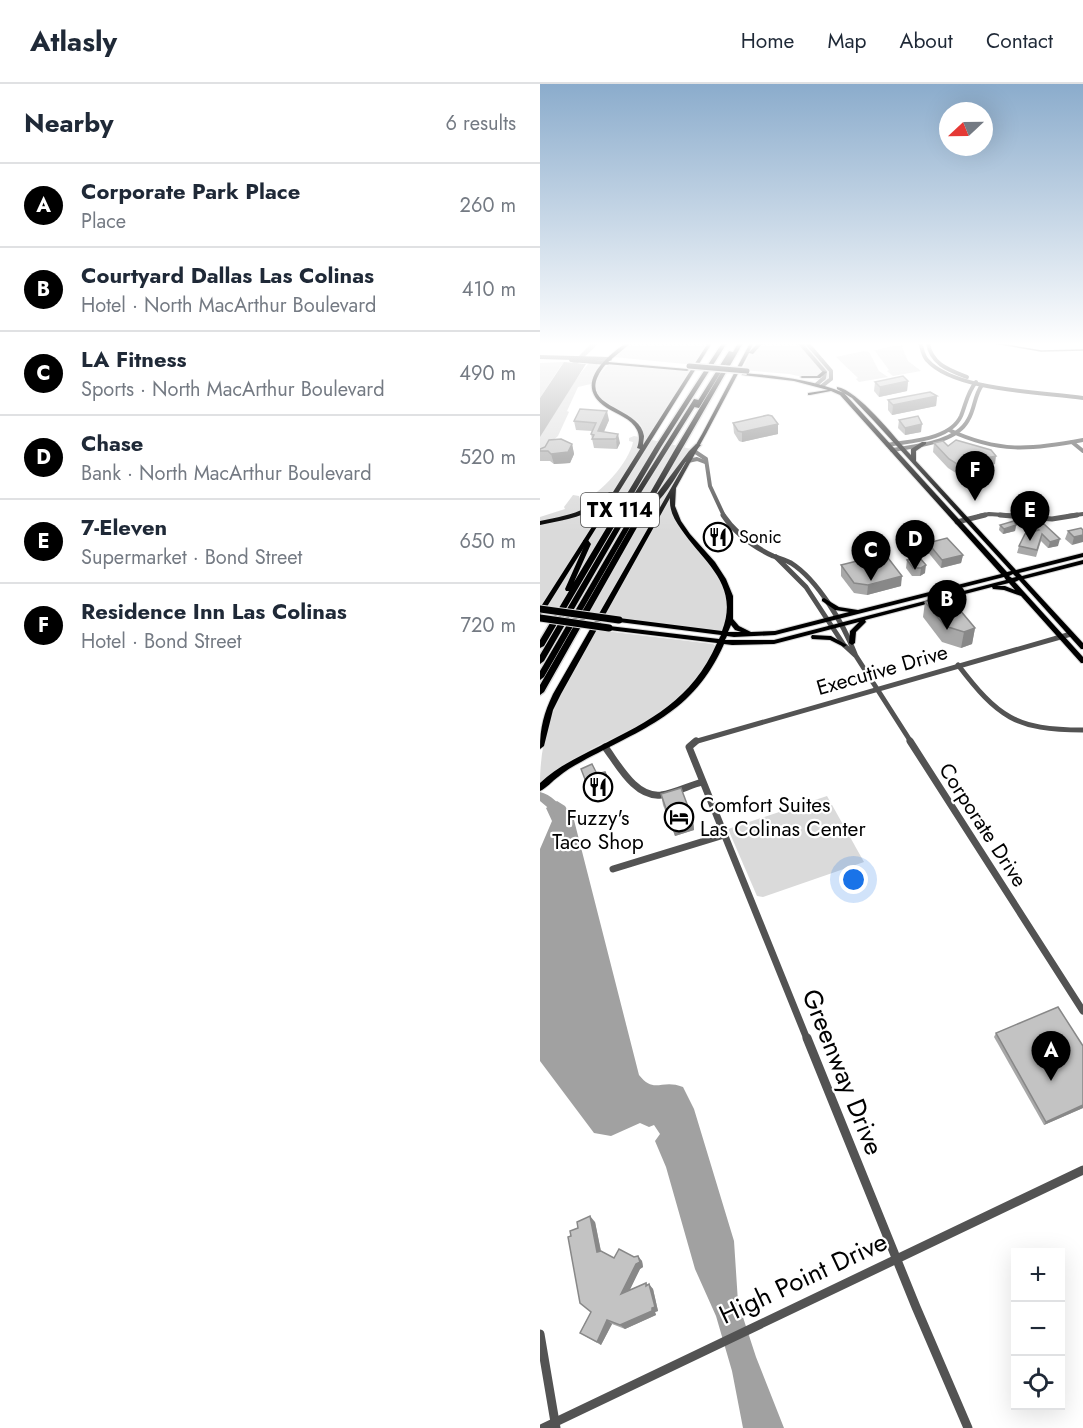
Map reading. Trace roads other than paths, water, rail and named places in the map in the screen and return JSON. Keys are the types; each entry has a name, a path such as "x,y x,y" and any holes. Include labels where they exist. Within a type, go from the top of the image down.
{"highway":[{"name":"TX 114","path":"540,646 683,406"},
{"path":"540,661 639,491 692,406"},
{"path":"540,677 699,406"},
{"name":"TX 114","path":"540,692 704,406"},
{"path":"639,491 657,447"},
{"path":"644,510 658,497 685,456 696,448"},
{"path":"540,638 569,586 588,544 586,540"}],"main road":[{"path":"608,406 629,418 640,428 642,440 637,458"},
{"path":"670,406 540,611 619,620 759,643 826,636 844,645"},
{"path":"540,746 549,710 557,694 719,406"},
{"path":"853,406 1083,660"},
{"path":"862,406 1083,647"},
{"path":"915,462 912,458 913,450 924,443"},
{"path":"540,523 576,515 599,504 633,466"},
{"path":"540,788 574,762 648,724 680,703 707,671 723,638 730,620 732,604 727,582 674,514 672,495 677,480"},
{"path":"972,538 973,543 993,567 993,572 978,582"},
{"path":"1000,555 1015,564 1038,566"},
{"path":"795,638 869,611 1083,555"},
{"path":"540,618 609,628 723,638 776,633 866,619 1083,562"},
{"path":"1039,598 1034,583 1044,572"},
{"path":"984,588 1005,588 1023,596"},
{"path":"824,600 843,611 869,611"},
{"path":"852,643 853,631 866,619"},
{"path":"730,620 737,628 752,635"}],"street":[{"path":"890,448 949,430 961,416 963,406"},
{"path":"899,446 924,443 955,433 969,419 972,406"},
{"path":"949,430 987,446 1009,449 1035,450 1083,440"},
{"path":"1072,442 1083,451"},
{"path":"688,461 698,459 705,462 705,456 696,448"},
{"name":"Corporate Drive","path":"705,462 714,502 721,515 751,543 792,564 805,575 824,600 844,645 856,656 1083,1011"},
{"path":"957,522 989,514 1047,519 1082,515"},
{"name":"Corporate Drive","path":"776,557 798,577 852,643 856,656"},
{"path":"798,577 805,575"},
{"name":"Executive Drive","path":"703,739 1071,634"},
{"path":"958,666 988,704 1004,714 1043,728 1083,730"},
{"name":"Greenway Drive","path":"703,739 692,743 689,747 702,782 896,1258 968,1428"},
{"path":"605,747 637,786 647,794 658,795 702,782"},
{"path":"613,869 724,835"},
{"name":"High Point Drive","path":"543,1428 555,1425 759,1323 1083,1170"},
{"path":"540,1334 555,1425"}],"waterway":[{"path":"541,796 558,810 559,814"}],"place":[{"name":"Residence Inn Las Colinas","path":"975,501"},
{"name":"Sonic","path":"718,537"},
{"name":"7-Eleven","path":"1030,541"},
{"name":"Chase","path":"915,570"},
{"name":"LA Fitness","path":"871,581"},
{"name":"Courtyard Dallas Las Colinas","path":"947,630"},
{"name":"Fuzzy's Taco Shop","path":"598,787"},
{"name":"Comfort Suites Las Colinas Center","path":"679,817"},
{"name":"Corporate Park Place","path":"1051,1081"}]}
